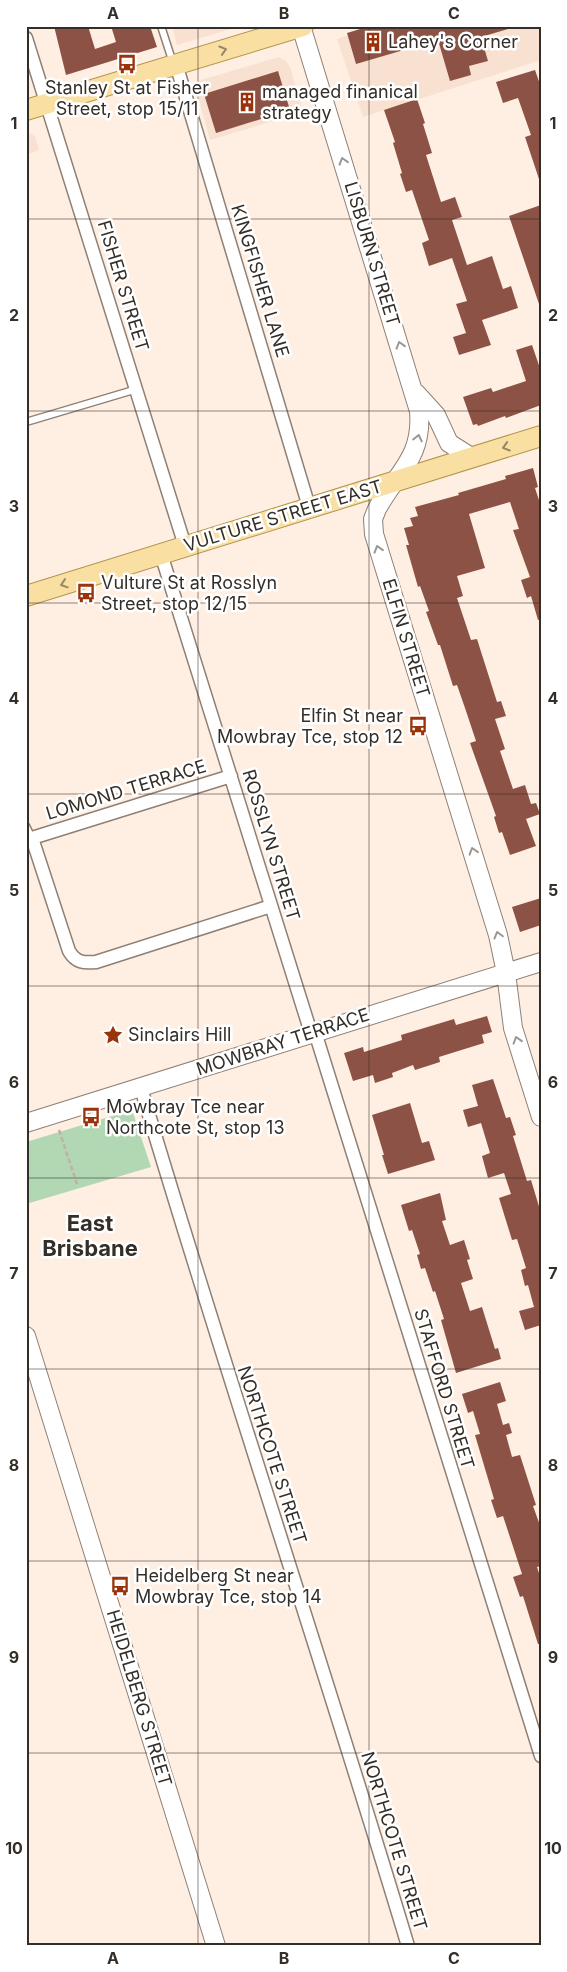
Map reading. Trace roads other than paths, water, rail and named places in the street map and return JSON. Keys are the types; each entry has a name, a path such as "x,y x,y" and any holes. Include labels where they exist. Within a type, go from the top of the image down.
{"main road":[{"path":"26,110 302,26"},
{"name":"LISBURN STREET","path":"302,26 415,391 419,411 419,434 412,457 396,481"},
{"path":"415,391 436,415 449,443 471,458"},
{"name":"VULTURE STREET EAST","path":"26,596 541,436"},
{"name":"ELFIN STREET","path":"396,481 373,519 374,534 487,898 506,973 513,1028 541,1117"},
{"name":"MOWBRAY TERRACE","path":"26,1123 541,962"},
{"name":"HEIDELBERG STREET","path":"26,1336 216,1946"}],"street":[{"name":"FISHER STREET","path":"26,38 186,546"},
{"name":"KINGFISHER LANE","path":"175,64 309,507"},
{"name":"ROSSLYN STREET","path":"161,554 271,906 313,1032"},
{"name":"LOMOND TERRACE","path":"29,832 231,776"},
{"path":"29,832 69,952 76,960 84,963 96,962 271,906"},
{"name":"STAFFORD STREET","path":"313,1032 541,1756"},
{"name":"NORTHCOTE STREET","path":"141,1088 210,1315 408,1946"}],"lane":[{"name":"KINGFISHER LANE","path":"161,26 175,64"},
{"path":"26,422 137,389"}],"place":[{"name":"Lahey's Corner","path":"373,42"},
{"name":"Stanley St at Fisher Street, stop 15/11","path":"127,64"},
{"name":"managed finanical strategy","path":"247,102"},
{"name":"Vulture St at Rosslyn Street, stop 12/15","path":"86,593"},
{"name":"Elfin St near Mowbray Tce, stop 12","path":"418,726"},
{"name":"Sinclairs Hill","path":"113,1035"},
{"name":"Mowbray Tce near Northcote St, stop 13","path":"91,1117"},
{"name":"Heidelberg St near Mowbray Tce, stop 14","path":"120,1586"}],"district":[{"name":"East Brisbane","path":"90,1236"}]}
